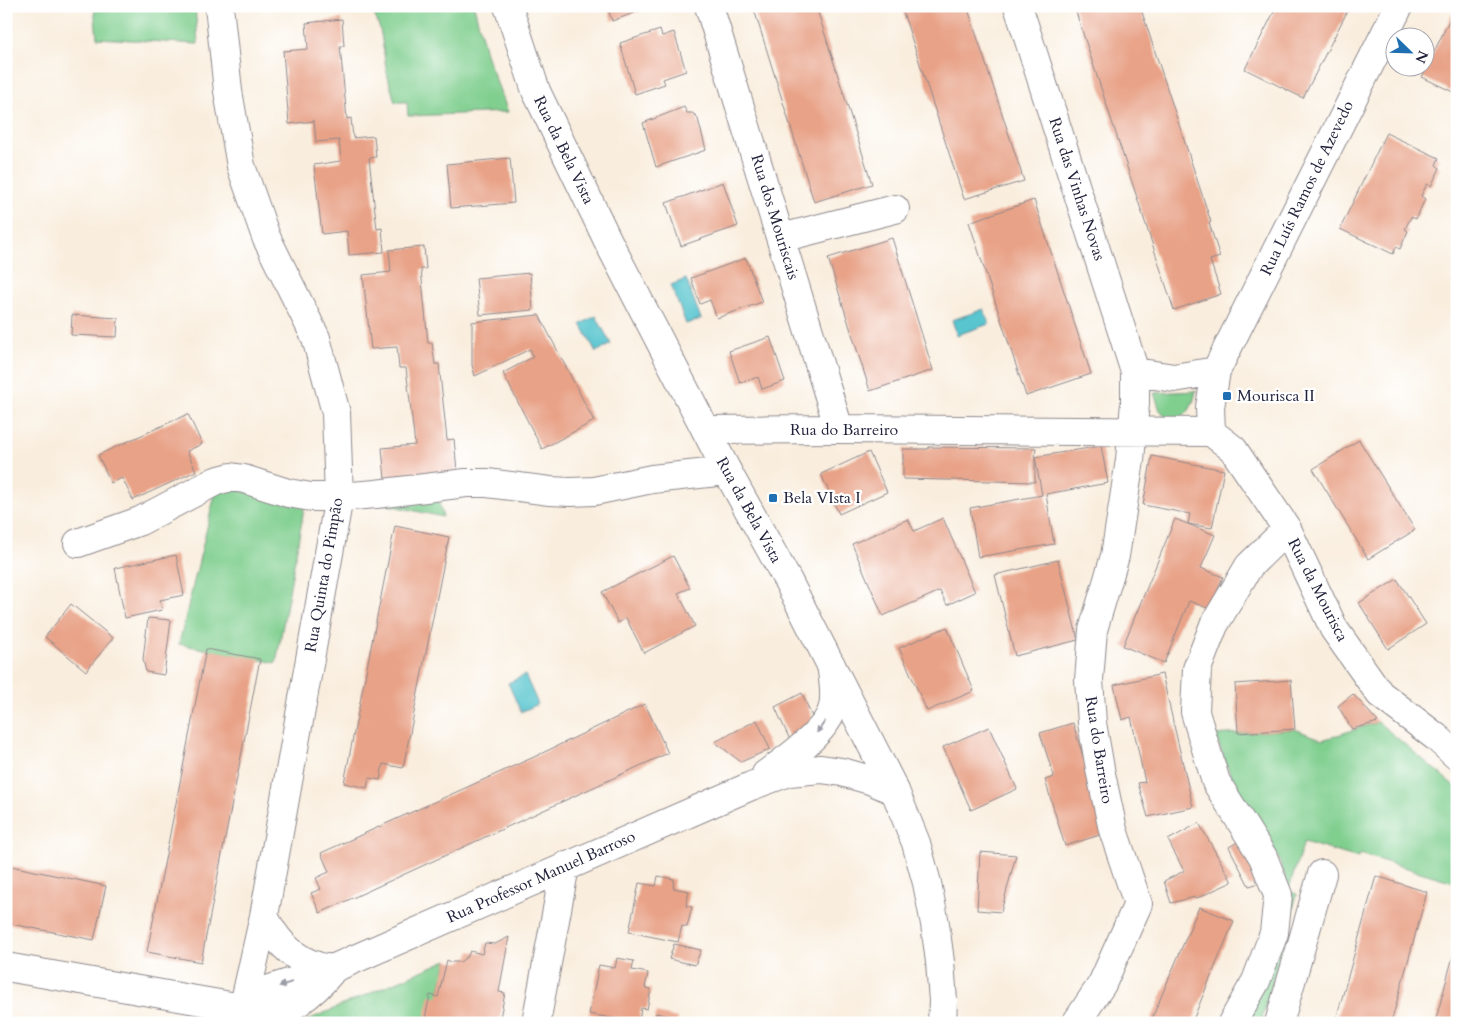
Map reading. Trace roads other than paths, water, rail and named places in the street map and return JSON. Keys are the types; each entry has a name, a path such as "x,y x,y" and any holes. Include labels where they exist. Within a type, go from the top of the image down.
{"street":[{"name":"Rua Quinta do Pimpão","path":"219,6 228,91 241,166 266,237 316,338 336,413 339,497 264,916 241,1016"},
{"name":"Rua dos Mouriscais","path":"709,6 839,429"},
{"name":"Rua das Vinhas Novas","path":"1018,6 1135,372 1135,403 1132,431"},
{"name":"Rua Luís Ramos de Azevedo","path":"1211,432 1210,407 1216,371 1399,6"},
{"name":"Rua da Bela Vista","path":"509,8 536,91 609,243 727,471 788,581 895,791 916,843 927,884 940,962 943,1001 942,1023"},
{"path":"781,238 895,209"},
{"path":"1135,372 1174,378 1216,371"},
{"name":"Rua do Barreiro","path":"706,430 839,429 1211,432"},
{"name":"Rua do Barreiro","path":"1076,1023 1102,984 1138,904 1113,830 1092,723 1089,680 1093,630 1115,556 1130,460 1132,431"},
{"name":"Rua da Mourisca","path":"1211,432 1233,449 1287,529 1334,629 1380,694 1446,741 1457,756"},
{"path":"78,543 140,521 216,481 230,477 244,479 288,493 311,497 339,497 466,483 487,483 550,491 594,491 652,479 727,471"},
{"path":"1232,1023 1256,981 1274,933 1278,895 1263,856 1216,782 1195,712 1197,669 1214,625 1249,566 1287,529"},
{"path":"751,786 821,730 833,708 834,686 831,665"},
{"path":"751,786 789,772 821,769 842,772 870,780 895,791"},
{"name":"Rua Professor Manuel Barroso","path":"241,1016 254,998 267,990 332,970 565,866 751,786"},
{"path":"536,1023 565,866"},
{"path":"1279,1023 1322,874"},
{"path":"264,916 271,932 288,950 310,964 332,970"},
{"path":"6,967 241,1016"}],"water":[{"path":"686,279 701,319 686,324 671,285"},
{"path":"984,309 989,324 957,335 952,320"},
{"path":"596,316 611,344 596,352 581,324"},
{"path":"525,675 538,704 521,712 508,683"}],"place":[{"name":"Mourisca II","path":"1227,396"},
{"name":"Bela VIsta I","path":"773,498"}]}
